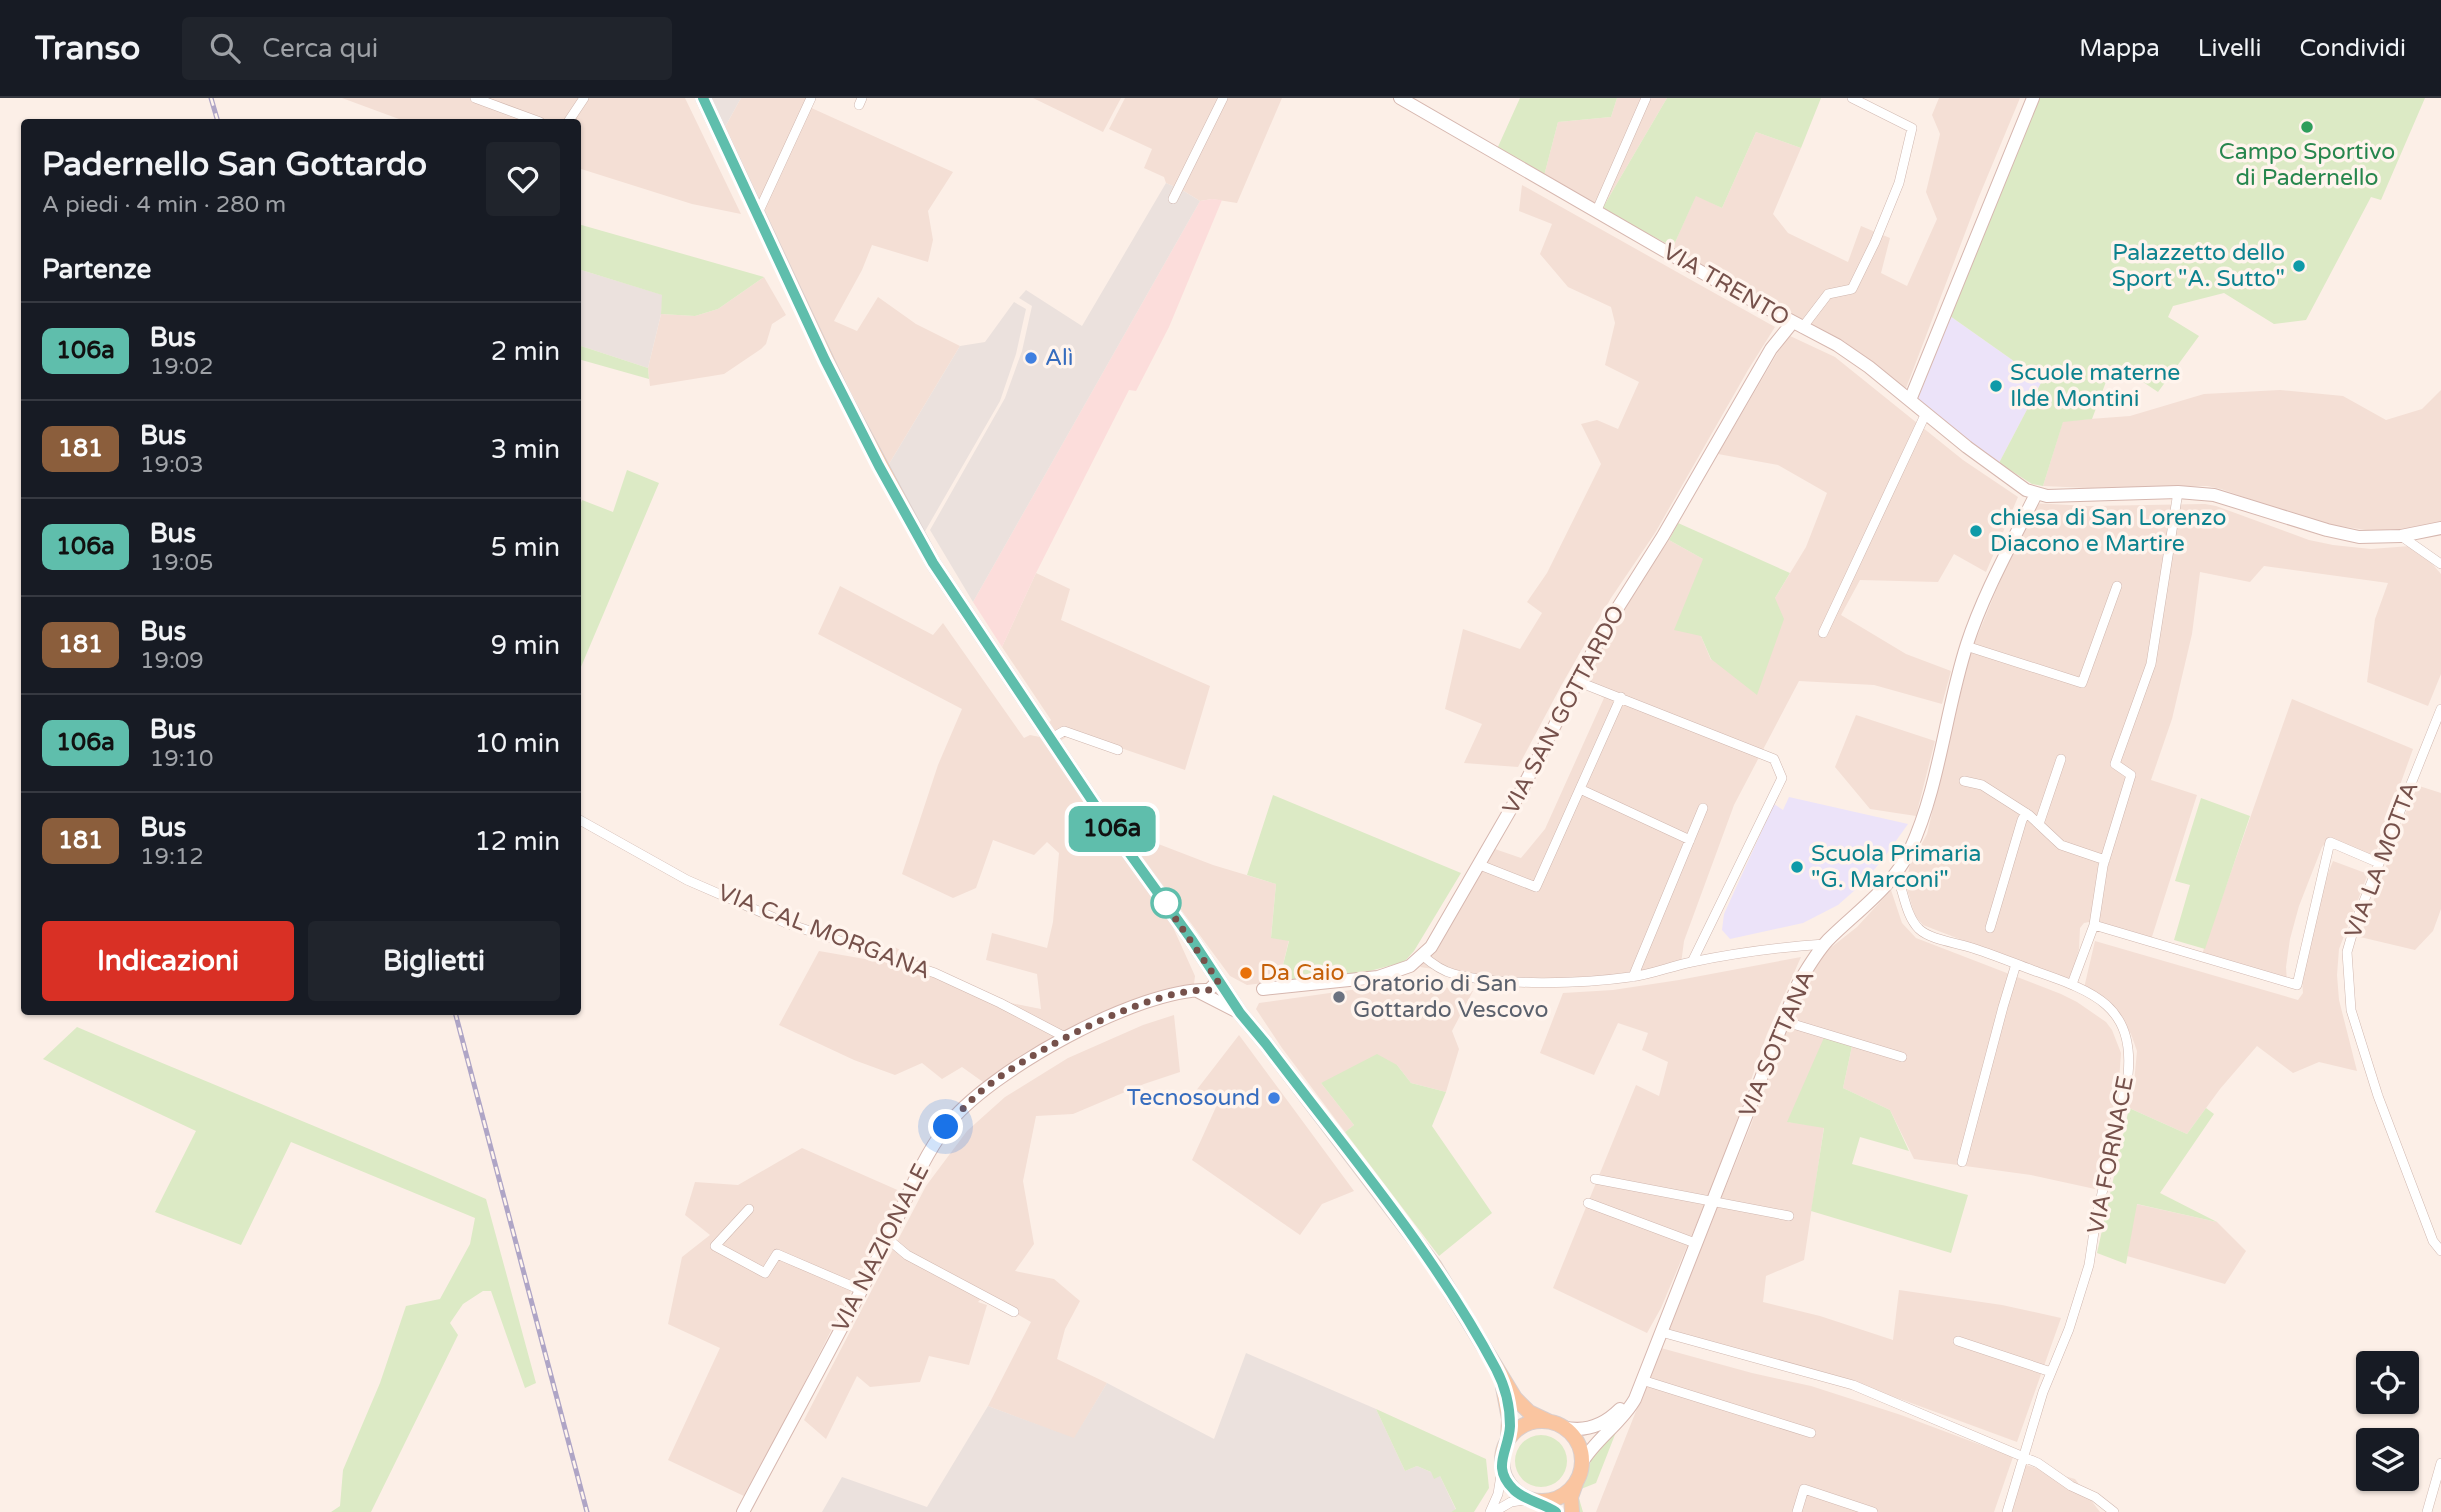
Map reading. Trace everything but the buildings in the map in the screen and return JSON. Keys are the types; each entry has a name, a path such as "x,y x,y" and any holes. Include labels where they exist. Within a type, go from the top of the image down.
{"main road":[{"path":"703,98 843,395 948,588 1240,1013 1427,1256 1521,1405 1563,1427 1579,1447 1581,1464 1571,1497 1572,1512"},
{"path":"1498,1372 1508,1409 1508,1438 1501,1458 1502,1469 1512,1488 1556,1512"},
{"path":"1508,1438 1522,1425 1548,1421"},
{"path":"1533,1500 1552,1500 1562,1496 1577,1480"}],"street":[{"path":"570,119 584,98"},
{"path":"758,213 811,98"},
{"path":"1173,199 1223,98"},
{"name":"VIA TRENTO","path":"1400,98 1852,355 2006,476 2036,494"},
{"path":"1597,210 1646,98"},
{"path":"1797,326 1828,294 1852,289 1899,183 1912,128 1852,98"},
{"path":"1910,400 2033,98"},
{"path":"481,99 532,119"},
{"name":"VIA SAN GOTTARDO","path":"1263,989 1378,977 1410,966 1431,947 1480,865 1633,580 1662,536 1771,349 1797,326"},
{"path":"1823,633 1926,413"},
{"path":"2072,984 2094,925 2105,860 2131,775 2115,764 2151,664 2178,492"},
{"path":"2036,494 2202,493 2229,498 2327,530 2359,537 2401,536 2441,528"},
{"name":"VIA SOTTANA","path":"1581,1464 1596,1442 1626,1412 1641,1382 1798,984 1825,944 1896,874 1910,851 1925,812 1966,646 1981,605 2036,494"},
{"path":"2401,536 2441,564"},
{"path":"1966,646 2082,683 2117,586"},
{"path":"1579,682 1774,759 1782,778 1692,962"},
{"path":"1480,865 1536,887 1621,697"},
{"name":"VIA LA MOTTA","path":"2441,709 2379,863 2347,952 2351,1010 2378,1096 2433,1241 2441,1251"},
{"path":"1050,739 1063,732 1118,750"},
{"path":"2039,824 2061,759"},
{"path":"1964,781 1982,785 2026,813 2061,845 2105,860"},
{"path":"1580,789 1690,840"},
{"path":"1633,977 1703,808"},
{"path":"1990,928 2026,813"},
{"name":"VIA CAL MORGANA","path":"581,821 687,880 786,923 934,973 1000,1003 1062,1036 1074,1033"},
{"path":"2094,925 2297,985 2330,842 2379,863"},
{"name":"VIA FORNACE","path":"1896,874 1913,920 1920,930 2072,984 2099,999 2122,1025 2130,1052 2128,1076 2095,1225 2090,1265 2069,1329 2043,1392 2007,1512"},
{"path":"1422,955 1431,964 1452,974 1499,980 1588,981 1633,977 1692,962 1794,946 1825,944"},
{"path":"1962,1162 2016,964"},
{"name":"VIA NAZIONALE","path":"743,1512 888,1239 915,1179 946,1127 972,1099 1001,1076 1074,1033 1141,1004 1193,989 1209,990 1218,981"},
{"path":"1193,989 1240,1013"},
{"path":"1783,1021 1902,1056"},
{"path":"1595,1179 1789,1216"},
{"path":"1588,1203 1695,1243"},
{"path":"749,1209 715,1246 765,1273 777,1254 861,1290"},
{"path":"888,1239 907,1255 1014,1312"},
{"path":"1661,1332 1853,1385 2038,1463 2071,1486 2095,1497 2114,1512"},
{"path":"1958,1341 2052,1372"},
{"path":"1641,1382 1811,1433"},
{"name":"VIA SOTTANA","path":"1563,1427 1585,1430 1599,1425 1619,1410 1641,1382"},
{"path":"2427,1512 2441,1463"},
{"path":"1492,1512 1502,1469"},
{"path":"1797,1512 1804,1489 1873,1512"},
{"path":"1492,1512 1511,1502 1533,1500"}],"shaded area":[{"path":"342,98 685,98 741,214 692,204 581,169 581,119 399,119"},
{"path":"703,98 741,98 720,136"},
{"path":"741,98 811,98 807,106 953,172 928,211 933,240 928,262 872,245 862,270 834,321 857,331 878,297 916,324 960,346 883,474 720,136"},
{"path":"1033,98 1121,98 1103,132"},
{"path":"1125,98 1282,98 1237,203 1212,199 1200,201 1166,183 1164,177 1144,168 1152,149 1109,129"},
{"path":"1617,98 1667,98 1602,209 1544,176 1558,122 1611,117"},
{"path":"1939,98 2020,98 1978,199 1905,391 1845,342 1733,284 1673,247 1696,195 1722,208 1756,132 1801,148 1773,214 1788,233 1848,262 1861,226 1890,238 1881,273 1907,286 1937,219 1926,192 1940,134 1932,115"},
{"path":"1166,183 1200,201 973,602 930,530 1005,398 1022,351 1032,306 1019,298 1026,290 1082,326"},
{"path":"1522,185 1775,327 1655,533 1611,598 1518,767 1464,763 1482,724 1445,709 1463,629 1520,649 1542,613 1527,602 1547,573 1601,464 1581,424 1597,420 1618,429 1639,382 1605,365 1615,323 1611,307 1568,287 1540,254 1552,224 1519,211"},
{"path":"1222,200 1169,327 1136,391 1129,390 1036,573 1002,647 973,602 1200,201"},
{"path":"581,270 663,295 648,368 581,346"},
{"path":"764,277 786,315 772,324 766,344 761,349 724,374 650,386 648,368 661,314 695,316 718,309"},
{"path":"1014,302 1026,309 1016,354 1000,401 924,533 967,605 883,474 960,346 985,342"},
{"path":"1950,316 2042,381 1999,463 1917,401"},
{"path":"1788,335 1835,357 1963,460 2018,497 1986,572 1954,554 1938,582 1860,580 1841,615 1906,654 1951,671 1942,704 1874,685 1799,681 1734,805 1684,941 1681,964 1611,975 1562,978 1487,977 1420,967 1492,848 1521,858 1545,829 1604,698 1579,684 1624,606 1669,540 1703,559 1701,636 1711,660 1775,598 1806,547 1827,493 1778,465 1718,454"},
{"path":"2280,390 2343,396 2386,420 2422,409 2441,390 2441,522 2415,528 2372,531 2314,522 2207,486 2043,486 2063,421 2130,416 2204,394"},
{"path":"2032,503 2088,506 2205,504 2309,540 2333,545 2371,549 2423,545 2429,560 2441,574 2441,674 2428,706 2367,682 2375,619 2388,583 2264,566 2250,582 2200,572 2192,634 2172,719 2151,780 2197,795 2150,943 2089,922 2084,923 2080,928 2079,949 2070,982 1923,925 1915,916 1907,889 1909,867 1927,834 1970,654"},
{"path":"1036,573 1070,589 1061,620 1210,686 1185,770 1074,732 1060,741 1048,724 1051,720 1002,647"},
{"path":"840,586 933,635 943,623 1024,738 1030,735 1045,738 1172,925 1195,976 1194,984 1060,1042 990,1087 962,1067 942,1079 922,1063 895,1075 854,1060 779,1025 819,951 882,962 893,946 981,997 1041,1009 1037,974 986,960 992,933 1047,948 1053,922 1059,853 1047,842 1034,855 993,840 976,888 953,898 902,874 938,765 962,709 818,634"},
{"path":"2292,699 2413,749 2373,860 2325,844 2322,847 2299,906 2290,939 2287,982 2201,957"},
{"path":"1856,715 1935,741 1916,816 1870,809 1835,767"},
{"path":"2416,785 2441,793 2441,909 2433,931 2415,950 2360,937"},
{"path":"1789,797 1908,824 1863,883 1838,905 1803,923 1730,939 1722,930 1724,914 1774,804 1783,810"},
{"path":"1122,830 1213,865 1276,884 1271,937 1289,940 1279,981 1247,985 1230,976"},
{"path":"2333,861 2368,874 2339,949 2337,975 2339,1000 2357,1071 2319,1062 2293,1073 2257,1046 2220,1089 2187,1134 2129,1108 2137,1051 2131,1034 2116,1011 2084,988 2095,941 2298,1000 2303,993 2301,968 2313,911"},
{"path":"1891,890 1902,923 1916,938 2061,994 2106,1022 2112,1030 2121,1053 2119,1081 2095,1189 2031,1175 1914,1159 1890,1110 1843,1088 1852,1046 1788,1122 1824,1127 1804,1260 1766,1276 1763,1302 1820,1316 1893,1340 1899,1290 2002,1305 2061,1318 2017,1442 1903,1400 1814,1372 1666,1334 1751,1125 1781,1039 1810,972 1824,953 1857,927"},
{"path":"1801,957 1767,1034 1723,1161 1661,1308 1647,1333 1553,1288 1636,1085 1659,1096 1668,1062 1642,1050 1648,1033 1618,1023 1594,1075 1540,1053 1563,993 1613,990"},
{"path":"1407,977 1426,985 1473,991 1452,1031 1459,1049 1446,1092 1411,1083 1397,1065 1321,1083 1354,1125 1345,1132 1256,1009 1259,1003 1365,988"},
{"path":"1174,1015 1180,1072 1073,1114 1036,1116 1023,1181 1034,1244 1015,1271 1054,1279 1080,1301 1065,1329 1057,1359 1107,1383 1074,1439 988,1406 1031,1322 984,1295 978,1302 987,1305 969,1365 929,1356 920,1382 870,1387 857,1376 826,1439 804,1420 926,1186 967,1131 1005,1097 1068,1058 1143,1025"},
{"path":"1239,1035 1354,1191 1322,1204 1300,1235 1192,1160 1216,1107 1195,1092"},
{"path":"802,1148 902,1192 746,1497 668,1460 720,1348 668,1324 682,1257 710,1235 685,1215 695,1182 738,1185"},
{"path":"2136,1204 2217,1222 2246,1251 2225,1284 2127,1256"},
{"path":"1661,1348 1811,1386 1901,1415 2013,1457 1994,1512 1596,1512"},
{"path":"1246,1353 1376,1409 1405,1471 1417,1466 1440,1476 1456,1510 822,1512 842,1477 927,1507 988,1406 1074,1438 1107,1383 1214,1439"},
{"path":"2026,1465 2075,1479 2100,1512 2010,1512"}],"green space":[{"path":"1520,98 1617,98 1611,117 1558,122 1544,176 1497,149"},
{"path":"1667,98 1821,98 1801,148 1756,132 1722,208 1696,196 1673,247 1602,209"},
{"path":"2037,98 2425,98 2381,200 2371,197 2306,320 2274,324 2224,293 2173,306 2168,317 2199,336 2158,392 2125,370 2110,371 2092,419 2063,422 2043,486 2032,484 1999,463 2042,381 1950,316"},
{"path":"581,225 764,277 718,309 695,316 661,314 662,295 581,270"},
{"path":"581,346 648,368 649,379 581,360"},
{"path":"627,470 659,483 581,667 581,503 582,500 613,512"},
{"path":"1678,523 1790,573 1775,598 1784,619 1757,695 1711,659 1701,636 1674,630 1703,559 1669,540"},
{"path":"1273,795 1461,873 1414,951 1404,962 1362,973 1279,981 1289,941 1271,938 1276,884 1247,875"},
{"path":"2201,798 2250,816 2205,949 2174,940 2190,885 2175,881"},
{"path":"77,1027 486,1199 536,1383 525,1388 491,1291 483,1291 463,1304 450,1323 458,1335 371,1512 331,1512 340,1506 343,1470 380,1383 406,1306 440,1299 470,1244 475,1218 291,1142 241,1245 155,1212 196,1131 43,1059"},
{"path":"1826,1033 1852,1046 1843,1088 1890,1110 1909,1151 1860,1137 1852,1164 1968,1195 1951,1253 1811,1211 1824,1128 1787,1122"},
{"path":"1377,1054 1397,1065 1411,1083 1446,1092 1432,1126 1492,1213 1439,1256 1345,1132 1354,1125 1321,1083"},
{"path":"2129,1108 2187,1134 2206,1108 2214,1114 2160,1193 2217,1222 2137,1204 2126,1264 2097,1253"},
{"path":"1376,1409 1486,1459 1489,1488 1474,1512 1451,1512 1456,1509 1440,1476 1434,1479 1431,1472 1417,1466 1405,1471"},
{"path":"1618,1427 1596,1483 1580,1491 1592,1457"},
{"path":"1541,1435 1551,1437 1559,1443 1565,1451 1565,1471 1559,1479 1551,1485 1541,1487 1531,1485 1523,1479 1517,1471 1515,1461 1517,1451 1523,1443 1531,1437"},
{"path":"1578,1495 1583,1512 1577,1512"}],"railway":[{"path":"211,98 217,119"},
{"path":"456,1015 587,1512"}],"bus line":[{"name":"106a","path":"703,98 825,360 879,466 933,563 1097,808 1192,940 1240,1013 1440,1273 1480,1339 1502,1382 1510,1427 1501,1458 1506,1479 1521,1495 1556,1512"}],"place":[{"name":"Campo Sportivo di Padernello","path":"2307,127"},
{"name":"Palazzetto dello Sport \"A. Sutto\"","path":"2299,266"},
{"name":"Alì","path":"1031,358"},
{"name":"Scuole materne Ilde Montini","path":"1996,386"},
{"name":"chiesa di San Lorenzo Diacono e Martire","path":"1976,531"},
{"name":"Scuola Primaria \"G. Marconi\"","path":"1797,867"},
{"name":"Da Caio","path":"1246,973"},
{"name":"Oratorio di San Gottardo Vescovo","path":"1339,997"},
{"name":"Tecnosound","path":"1274,1098"}],"route":[{"path":"946,1127 972,1099 1001,1076 1068,1036 1141,1004 1193,989 1209,990 1218,981 1160,896 1166,903"}]}
